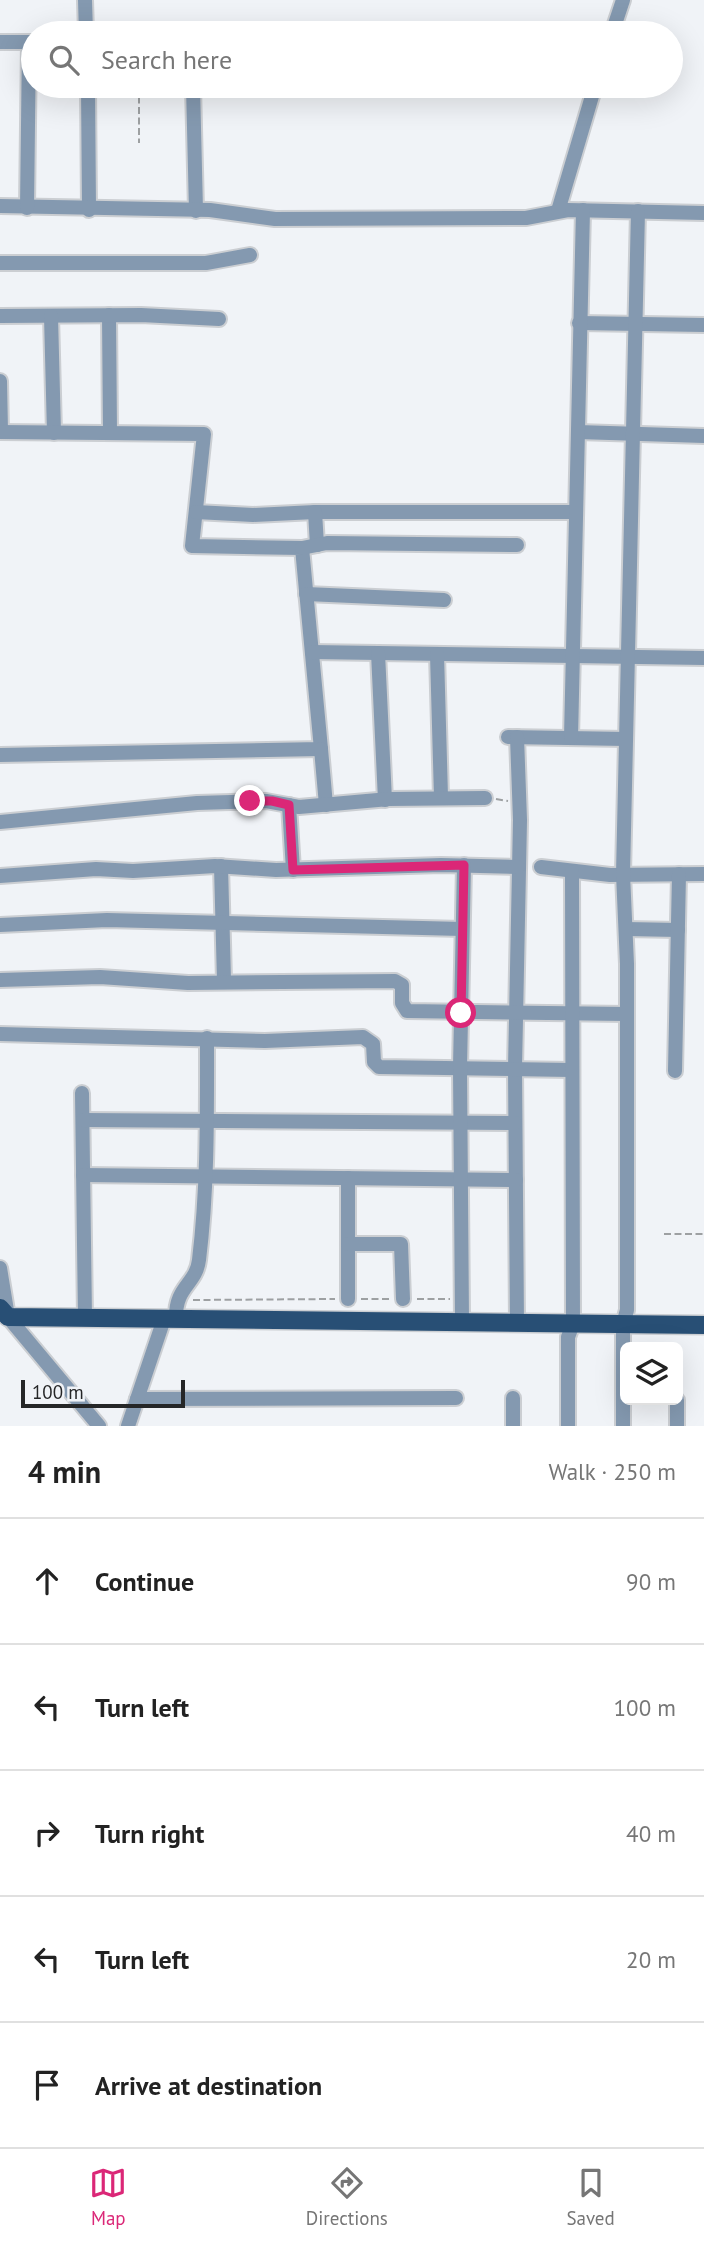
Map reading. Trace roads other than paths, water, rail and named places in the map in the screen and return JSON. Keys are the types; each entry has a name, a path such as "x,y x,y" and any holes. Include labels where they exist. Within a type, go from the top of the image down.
{"main road":[{"path":"3,1314 85,1318 704,1325"}],"street":[{"path":"85,0 86,21"},
{"path":"616,21 623,0"},
{"path":"0,42 21,43"},
{"path":"27,208 30,98"},
{"path":"88,98 89,210"},
{"path":"193,98 196,211"},
{"path":"558,211 591,98"},
{"path":"0,206 196,211 303,219 526,218 558,211 583,210 704,213"},
{"path":"571,738 583,210"},
{"path":"623,1426 623,1324 627,1310 627,1014 623,874 638,211"},
{"path":"0,263 194,263 250,254"},
{"path":"0,316 219,319"},
{"path":"51,316 54,433"},
{"path":"109,316 110,433"},
{"path":"579,323 704,325"},
{"path":"0,381 0,432 204,433 192,546 517,545"},
{"path":"578,432 704,436"},
{"path":"196,512 253,515 315,512 576,512"},
{"path":"315,512 309,546 306,594 326,805"},
{"path":"306,594 444,600"},
{"path":"312,652 704,657"},
{"path":"378,653 385,800"},
{"path":"437,654 441,797"},
{"path":"517,1323 514,1068 519,804 512,737 625,739"},
{"path":"0,755 321,749"},
{"path":"0,822 197,803 266,801 289,805 326,805 441,797 485,797"},
{"path":"289,805 293,870"},
{"path":"0,876 96,869 133,871 221,866 293,870 464,865 518,867"},
{"path":"462,1322 460,1068 464,865"},
{"path":"221,866 224,981"},
{"path":"541,867 572,872 704,874"},
{"path":"568,1426 568,1337 573,1324 572,872"},
{"path":"675,1071 679,874"},
{"path":"0,925 107,920 462,929"},
{"path":"626,929 678,930"},
{"path":"0,981 100,977 188,983 395,981 402,985 402,1003 407,1011 627,1014"},
{"path":"0,1034 265,1041 363,1037 373,1044 376,1066 571,1070"},
{"path":"128,1426 177,1300 198,1265 207,1175 207,1038"},
{"path":"82,1093 85,1318"},
{"path":"83,1120 515,1123"},
{"path":"83,1175 516,1180"},
{"path":"348,1178 348,1299"},
{"path":"348,1244 401,1244 403,1299"},
{"path":"0,1269 3,1314 99,1426"},
{"path":"137,1399 456,1398"},
{"path":"513,1398 513,1426"},
{"path":"677,1405 677,1426"}]}
